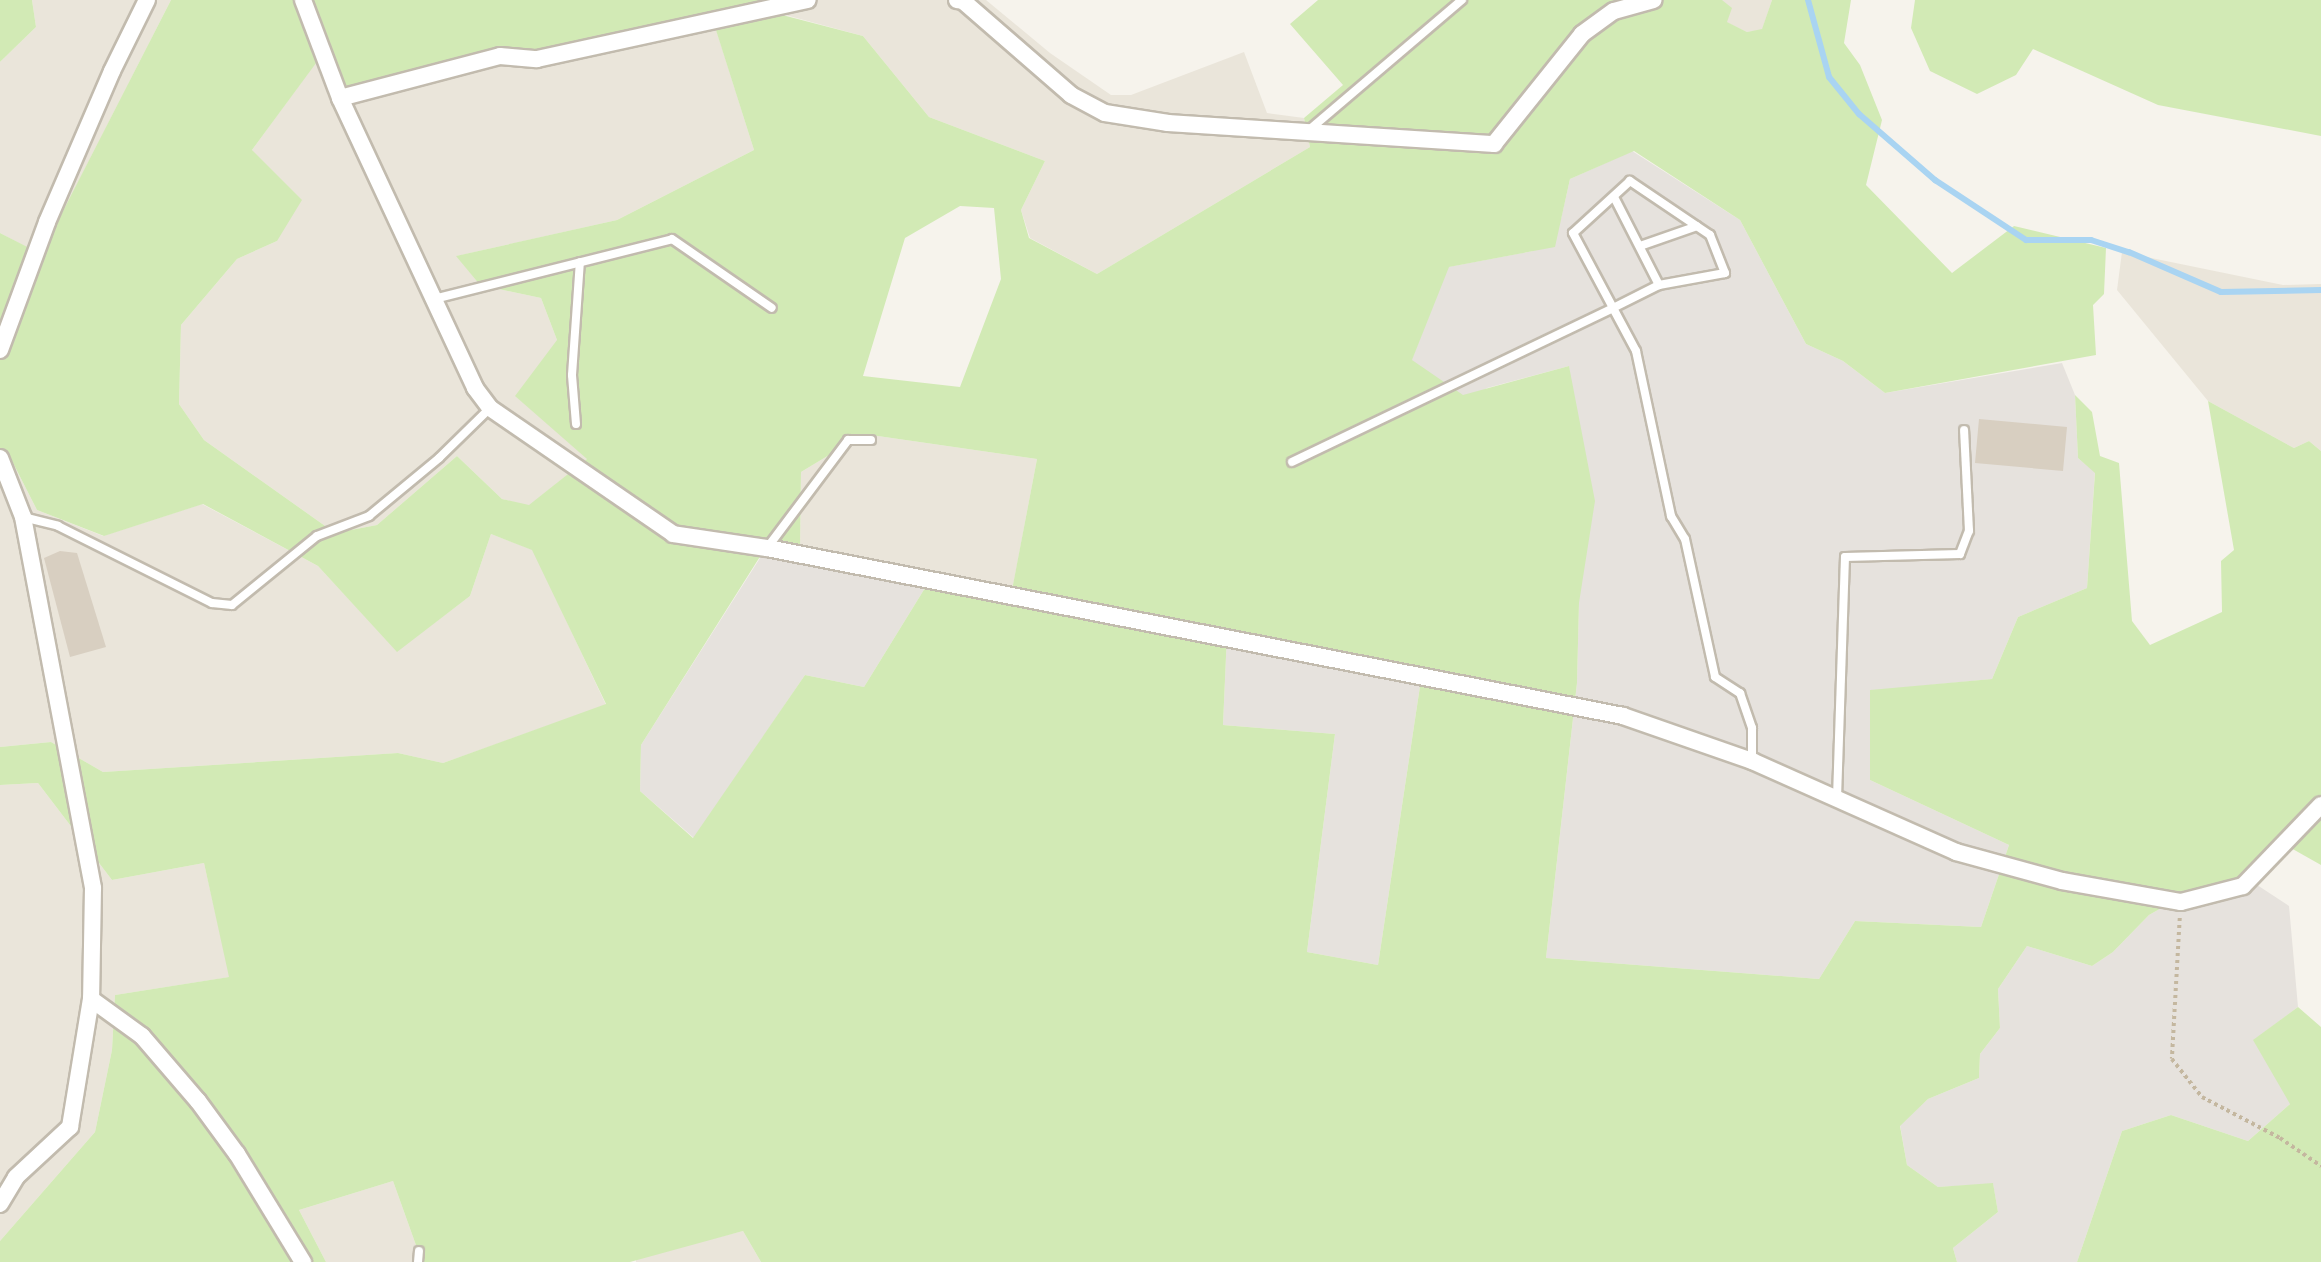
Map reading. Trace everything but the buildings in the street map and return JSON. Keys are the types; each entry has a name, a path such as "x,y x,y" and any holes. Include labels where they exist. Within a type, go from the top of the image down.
{"street":[{"path":"0,350 47,222 112,71 148,0"},
{"path":"303,0 340,99 475,388 490,408 673,534 767,548 1623,716 1752,761 1956,852 2062,881 2181,902 2244,886 2321,805"},
{"path":"340,99 500,56 537,59 808,0"},
{"path":"957,0 963,1 1070,95 1105,113 1168,123 1494,144 1582,34 1614,12 1654,0"},
{"path":"0,458 23,517 93,888 91,999 70,1127 16,1177 0,1204"},
{"path":"91,999 142,1036 198,1101 237,1154 303,1262"}],"lane":[{"path":"1307,131 1462,0"},
{"path":"1292,462 1613,307 1659,285 1725,273 1710,235 1630,180 1615,197 1573,233 1613,307 1636,351 1671,516 1685,539 1715,677 1740,693 1752,728 1752,761"},
{"path":"1615,197 1659,285"},
{"path":"1640,246 1697,226"},
{"path":"434,299 672,239 772,308"},
{"path":"576,424 572,375 580,262"},
{"path":"23,517 58,526 212,603 232,605 317,536 369,516 439,458 490,408"},
{"path":"1837,798 1845,557 1960,554 1969,531 1964,430"},
{"path":"767,548 848,440 871,440"},
{"path":"418,1262 419,1251"}],"path":[{"path":"2181,902 2172,1059 2202,1097 2280,1138 2321,1166"}],"shaded area":[{"path":"32,0 171,0 41,255 0,233 0,62 36,27"},
{"path":"767,0 986,0 1050,53 1111,95 1131,95 1244,52 1267,113 1304,118 1310,147 1097,274 1030,238 1021,210 1045,161 929,117 863,36 767,10"},
{"path":"1722,0 1772,0 1762,30 1747,32 1726,22"},
{"path":"715,26 754,150 617,220 457,256 480,285 541,298 557,340 587,459 529,506 502,499 457,456 377,525 335,533 204,440 179,404 181,325 237,259 277,241 252,150 322,54 496,51"},
{"path":"1629,149 1740,220 1806,344 1843,361 1885,393 2062,363 2075,395 2078,458 2095,472 2087,588 2018,617 1992,679 1870,691 1870,780 2009,845 1981,927 1855,921 1819,979 1546,958 1577,683 1579,603 1569,366 1487,388 1458,406 1323,422 1412,359 1448,267 1533,251 1545,245 1561,219 1570,179 1619,157"},
{"path":"2122,252 2283,285 2321,284 2321,451 2309,441 2294,448 2208,401 2117,290"},
{"path":"864,434 1037,459 1012,591 800,553 801,472"},
{"path":"0,448 12,461 37,510 103,536 202,504 318,566 397,651 470,596 491,534 533,550 606,705 443,763 398,753 103,772 51,742 0,747"},
{"path":"767,547 933,575 864,687 805,675 694,838 640,791 641,745"},
{"path":"1227,634 1422,673 1378,965 1307,952 1335,734 1223,725"},
{"path":"38,783 112,880 204,863 230,977 115,995 112,1050 95,1132 0,1241 0,785"},
{"path":"2251,881 2289,906 2298,1007 2254,1040 2291,1103 2248,1141 2171,1115 2122,1131 2077,1262 1957,1262 1953,1248 1998,1212 1993,1184 1938,1187 1907,1165 1900,1125 1928,1099 1979,1078 1980,1054 2000,1028 1998,989 2027,946 2092,966 2113,952 2149,915 2181,897"},
{"path":"393,1181 422,1262 326,1262 299,1210"},
{"path":"743,1231 761,1262 636,1262 636,1258"}],"green space":[{"path":"0,0 32,0 36,27 0,62"},
{"path":"171,0 767,0 767,11 863,36 929,117 1045,161 1021,210 1029,238 1097,274 1310,147 1304,118 1343,85 1290,24 1318,0 1722,0 1732,8 1727,22 1747,32 1762,29 1772,0 1851,0 1844,43 1860,65 1882,120 1866,185 1952,273 2014,226 2106,248 2104,294 2093,305 2096,355 1885,393 1843,361 1806,344 1740,220 1634,151 1570,179 1555,247 1449,267 1412,360 1463,395 1569,366 1595,501 1579,603 1577,683 1546,958 1819,979 1855,921 1981,927 2009,845 1870,780 1870,690 1992,679 2018,617 2087,588 2095,473 2078,458 2075,395 2092,412 2100,456 2119,463 2132,621 2150,645 2222,612 2221,561 2234,550 2208,401 2294,448 2309,441 2321,451 2321,865 2280,842 2251,881 2181,897 2149,915 2113,952 2092,966 2027,946 1998,989 2000,1028 1980,1054 1979,1078 1928,1099 1900,1126 1907,1165 1938,1187 1993,1183 1998,1212 1953,1248 1957,1262 761,1262 743,1231 630,1262 422,1262 393,1181 299,1210 326,1262 0,1262 0,1241 95,1132 112,1050 115,995 229,977 204,863 112,880 38,783 0,785 0,747 51,742 103,772 398,753 443,763 606,704 532,550 491,534 470,596 397,652 318,566 203,504 104,536 37,510 12,461 0,448 0,233 41,254","holes":["715,27 754,150 617,220 456,256 480,285 541,298 557,340 515,396 587,459 529,505 502,499 457,456 377,525 335,533 204,440 179,404 181,325 237,259 277,241 302,200 252,150 322,55 347,92 536,55","960,206 994,208 1001,279 960,387 863,376 905,238","864,434 1037,459 1012,590 933,575 864,687 805,675 693,838 640,791 641,745 766,547 800,553 801,472","1227,634 1422,673 1378,965 1307,952 1335,734 1223,725"]},
{"path":"1915,0 2321,0 2321,136 2158,105 2033,49 2016,75 1977,94 1930,71 1911,28"},
{"path":"2298,1007 2321,1027 2321,1262 2077,1262 2122,1131 2171,1115 2248,1141 2290,1104 2253,1040"}],"waterway":[{"path":"1808,0 1829,77 1859,114 1935,180 2026,240 2091,240 2129,252 2221,292 2321,290"}]}
